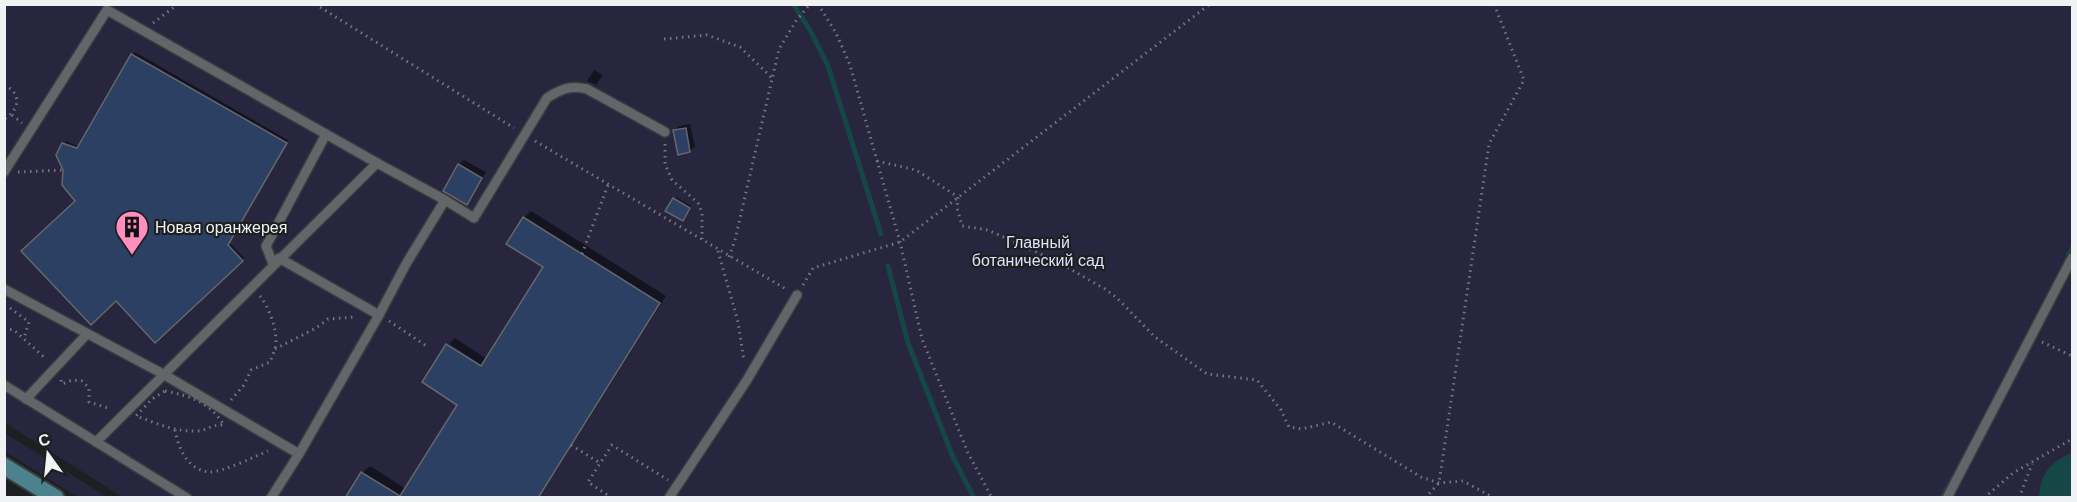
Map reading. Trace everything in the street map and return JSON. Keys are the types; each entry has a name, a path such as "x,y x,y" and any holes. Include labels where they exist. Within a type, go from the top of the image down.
{"main road":[{"path":"4,466 56,498"}],"lane":[{"path":"4,172 108,10 474,218 547,98 561,89 576,86 587,89 665,132"},
{"path":"326,134 266,246 276,261 379,315"},
{"path":"96,442 377,163"},
{"path":"272,498 379,315 406,264 445,201"},
{"path":"1947,498 2073,258"},
{"path":"4,289 163,374 299,454"},
{"path":"669,498 747,380 797,295"},
{"path":"26,399 87,334"},
{"path":"4,385 188,498"}],"path":[{"path":"146,31 155,20 178,4"},
{"path":"315,4 608,185 797,295 813,268 900,242 1210,4"},
{"path":"729,256 735,240 780,49 796,21 810,4"},
{"path":"818,4 836,33 850,65 900,242 922,339 968,453 992,498"},
{"path":"1425,498 1439,483 1489,144 1524,80 1494,4"},
{"path":"664,39 707,35 740,47 773,79"},
{"path":"4,85 15,94 17,101 12,115 4,120"},
{"path":"665,132 665,164 672,180 698,203 702,213 702,239"},
{"path":"877,160 916,170 958,197"},
{"path":"16,172 63,170"},
{"path":"582,254 608,185"},
{"path":"958,197 957,208 962,226 988,230 1058,262 1105,290 1118,298 1155,337 1207,374 1257,380 1281,410 1289,427 1302,429 1331,422 1421,477 1439,483 1463,481 1494,498"},
{"path":"718,249 738,322 747,380"},
{"path":"235,404 229,401 244,385 251,370 270,362 275,349 276,342 268,307 259,294 265,288"},
{"path":"4,308 10,308 29,322 23,339"},
{"path":"352,308 357,323"},
{"path":"379,315 428,347"},
{"path":"275,349 316,328 328,319 355,317"},
{"path":"4,329 14,330 55,368 62,384 72,380 82,381 89,388 89,402 114,411"},
{"path":"2031,337 2073,356"},
{"path":"224,425 215,412 188,395 165,391 152,399 136,416 176,430 199,431 214,424 232,428"},
{"path":"176,430 178,446 186,458 198,468 210,472 272,449 267,444"},
{"path":"1984,498 2013,473 2073,439"},
{"path":"571,445 600,463"},
{"path":"612,498 588,482 612,445 677,486"},
{"path":"2019,498 2033,462"}],"green space":[{"name":"Главный ботанический сад","path":"5,5 2072,5 2072,497 124,498 5,423"},
{"path":"4,433 107,497 78,497 5,452"}],"water":[{"path":"2072,453 2072,497 2039,497 2044,475 2048,469 2058,460"}],"building":[{"path":"131,54 287,143 228,245 243,261 155,343 116,301 91,325 21,251 75,201 62,185 63,170 56,155 62,143 77,148"},
{"path":"686,128 690,152 678,155 673,130"},
{"path":"458,164 482,178 467,205 443,191"},
{"path":"673,198 690,208 683,221 665,211"},
{"path":"523,217 660,303 538,498 345,498 361,472 400,496 457,405 422,382 446,344 481,366 543,267 506,244"}],"waterway":[{"path":"793,4 810,30 828,66 881,234"},
{"path":"2067,259 2072,248"},
{"path":"888,266 908,343 953,457 974,498"},
{"path":"1942,498 1953,478"}],"place":[{"name":"Новая оранжерея","path":"132,256"}]}
